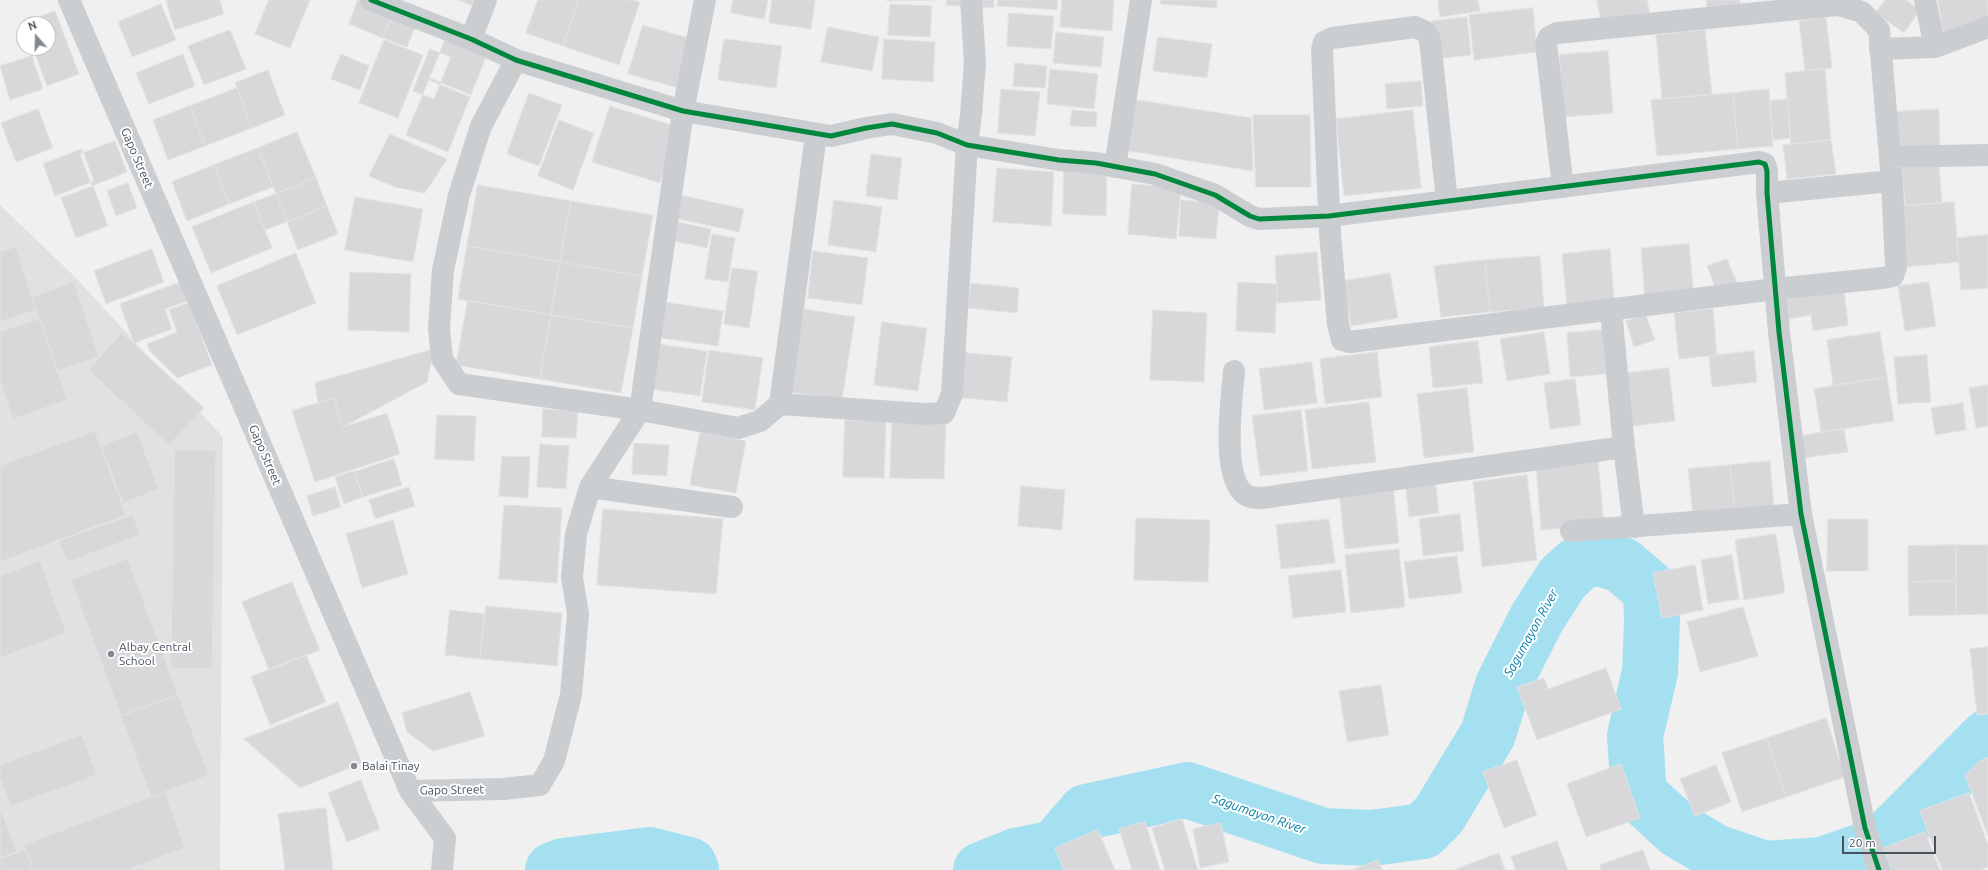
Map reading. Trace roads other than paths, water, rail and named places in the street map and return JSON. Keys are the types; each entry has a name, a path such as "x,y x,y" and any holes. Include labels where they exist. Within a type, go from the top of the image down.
{"street":[{"name":"Gapo Street","path":"69,0 410,791 503,789 540,786 554,760 571,695 578,614 572,577 576,534 590,487"},
{"path":"371,0 471,39 516,60 682,111 831,136 892,124 937,133 967,145 1059,160 1096,163 1155,174 1215,195 1250,216 1259,219 1329,216 1759,162 1765,164 1767,171 1767,193 1775,289 1801,514 1865,828 1879,870"},
{"path":"471,39 486,0"},
{"path":"705,0 682,111 640,410 590,487 732,507"},
{"path":"780,404 924,414 944,413 952,394 967,145 975,63 971,0"},
{"path":"1115,167 1141,0"},
{"path":"1925,0 1935,47"},
{"path":"1447,201 1430,40 1426,32 1415,27 1332,38 1324,42 1322,50 1329,216 1338,324 1342,340 1350,342 1775,289 1893,276 1896,268 1892,181 1879,30 1862,12 1838,5 1553,35 1549,37 1546,44 1563,187"},
{"path":"1880,49 1935,47 1988,27"},
{"path":"516,60 481,126 459,195 443,270 439,328 442,359 459,384 640,410 738,428 760,421 780,404 816,134"},
{"path":"1890,157 1988,155"},
{"path":"1767,193 1892,181"},
{"path":"1611,310 1624,447 1634,527"},
{"path":"1234,371 1228,446 1239,488 1247,496 1260,498 1624,447"},
{"path":"1571,531 1801,514"},
{"path":"410,791 445,838 442,870"}],"waterway":[{"name":"Sagumayon River","path":"981,870 1016,856 1055,848 1086,812 1187,790 1323,836 1372,838 1423,831 1439,815 1488,734 1503,685 1537,618 1562,579 1577,565 1594,556 1622,565 1651,590 1652,621 1650,672 1635,736 1639,794 1678,830 1715,852 1765,869 1823,865 1882,844 1988,737"},
{"name":"Sagumayon River","path":"553,870 563,866 650,855 689,865 691,870"}],"place":[{"name":"Albay Central School","path":"111,654"},
{"name":"Balai Tinay","path":"354,766"}]}
